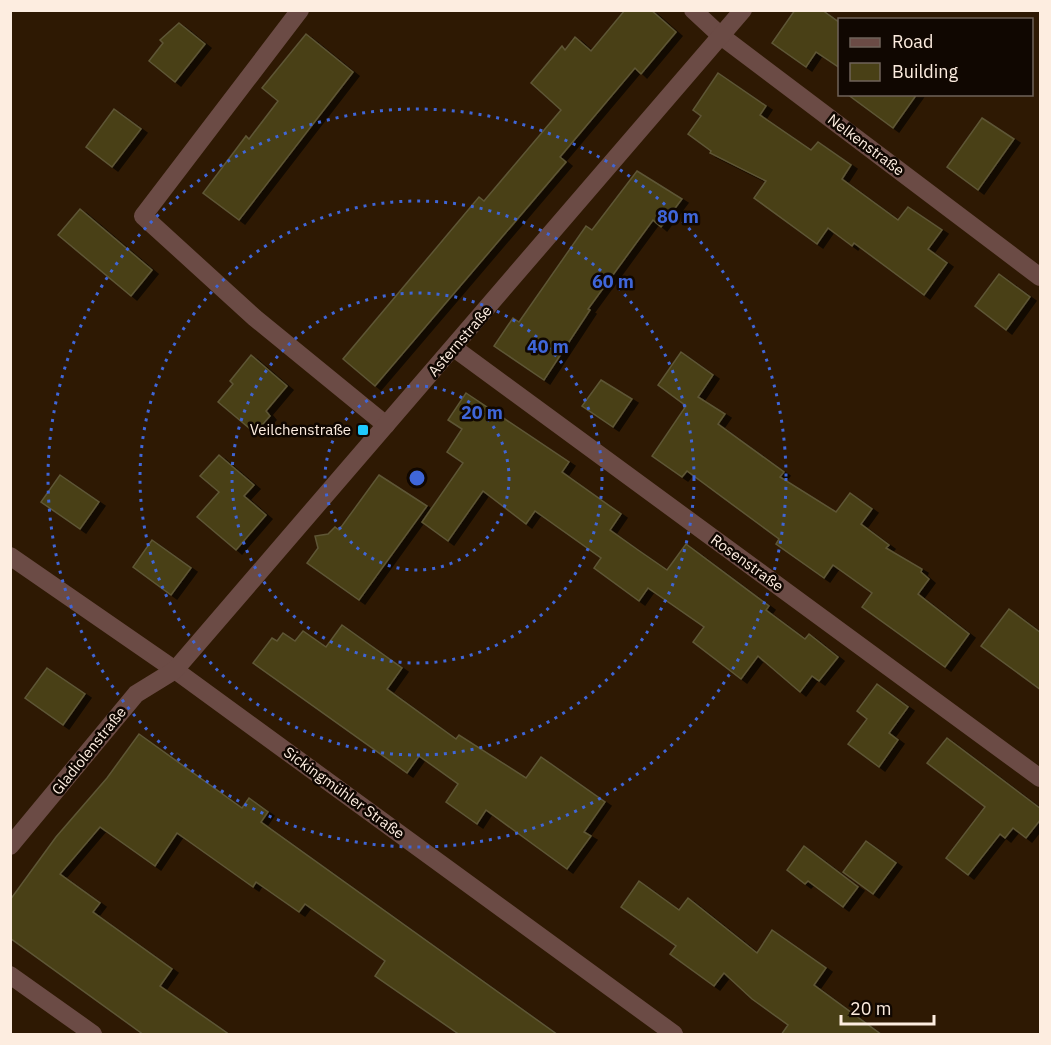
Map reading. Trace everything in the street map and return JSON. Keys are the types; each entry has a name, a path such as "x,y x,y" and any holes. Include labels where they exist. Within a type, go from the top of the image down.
{"street":[{"path":"300,10 143,216 255,318 386,425"},
{"name":"Nelkenstraße","path":"693,10 721,36 1041,277"},
{"name":"Asternstraße","path":"175,670 743,10"},
{"name":"Rosenstraße","path":"454,348 1041,778"},
{"name":"Sickingmühler Straße","path":"10,556 175,670 674,1035"},
{"name":"Gladiolenstraße","path":"11,844 136,694 175,670"},
{"path":"10,975 93,1035"}],"building":[{"path":"625,10 651,10 676,32 641,74 635,68 560,157 566,162 375,386 343,359 479,197 484,201 561,110 531,83 562,46 565,50 575,37 591,51"},
{"path":"795,10 822,10 838,22 838,67 816,52 806,67 772,43"},
{"path":"179,23 205,44 175,82 149,61 163,43 160,40"},
{"path":"306,34 353,72 239,220 203,193 246,136 249,139 278,101 262,88"},
{"path":"718,73 766,106 760,115 811,150 818,142 851,165 842,179 898,220 908,207 942,230 928,249 947,263 924,295 854,243 852,246 828,228 817,244 754,198 766,181 710,153 711,151 688,134 701,116 693,110"},
{"path":"850,96 916,96 893,128"},
{"path":"114,109 141,129 112,167 86,147"},
{"path":"982,118 1014,139 978,190 947,167"},
{"path":"637,171 682,199 661,227 653,220 588,309 590,310 544,380 494,346 513,318 519,322 586,226 592,230"},
{"path":"80,209 152,270 131,296 58,235"},
{"path":"999,274 1030,297 1006,330 975,306"},
{"path":"681,352 713,375 698,397 725,414 718,424 784,472 780,477 836,512 850,493 872,509 861,524 889,545 886,548 922,569 921,572 929,579 918,594 969,634 945,667 862,607 872,593 833,565 824,578 776,544 779,539 687,471 682,477 652,456 686,406 658,385"},
{"path":"251,355 287,386 266,411 270,416 255,433 218,402 233,384 230,381"},
{"path":"601,380 632,399 613,427 582,406"},
{"path":"466,393 569,462 562,472 621,514 610,530 638,550 667,570 686,544 769,606 766,610 805,639 809,634 838,657 819,681 812,676 800,692 758,656 741,679 693,642 704,627 648,588 639,601 594,568 601,558 535,511 526,524 483,491 448,541 422,522 463,463 447,452 462,429 448,420"},
{"path":"219,455 254,485 244,496 266,515 236,550 197,517 219,492 200,476"},
{"path":"60,475 99,502 80,529 41,502"},
{"path":"379,475 427,506 359,600 307,563 318,548 315,536 328,534 335,527 339,530"},
{"path":"152,540 191,568 171,595 133,567"},
{"path":"1009,609 1041,633 1041,690 981,646"},
{"path":"342,625 402,668 387,689 456,739 459,735 526,778 541,757 605,802 584,832 591,836 567,869 486,810 477,824 446,802 458,784 419,756 407,773 253,663 272,638 277,641 283,633 295,641 303,631 326,647"},
{"path":"47,668 85,694 63,725 25,698"},
{"path":"877,684 908,707 889,733 898,740 879,767 848,744 867,719 857,711"},
{"path":"139,734 242,808 249,798 268,812 261,822 558,1035 460,1035 375,976 385,961 305,904 299,912 256,882 253,887 177,833 155,866 100,827 60,874 100,903 93,912 172,969 160,986 230,1035 144,1035 10,938 10,900 56,837 107,778"},
{"path":"947,738 1041,809 1041,819 1026,838 1013,828 1005,838 1000,834 968,875 946,858 985,807 927,763"},
{"path":"866,841 896,863 873,894 843,872"},
{"path":"804,846 858,887 843,907 808,881 805,884 787,870"},
{"path":"639,881 679,910 688,898 757,953 772,930 826,968 814,985 882,1035 781,1035 788,1025 752,999 724,973 714,986 670,954 676,946 621,907"}],"place":[{"name":"Veilchenstraße","path":"363,430"}]}
